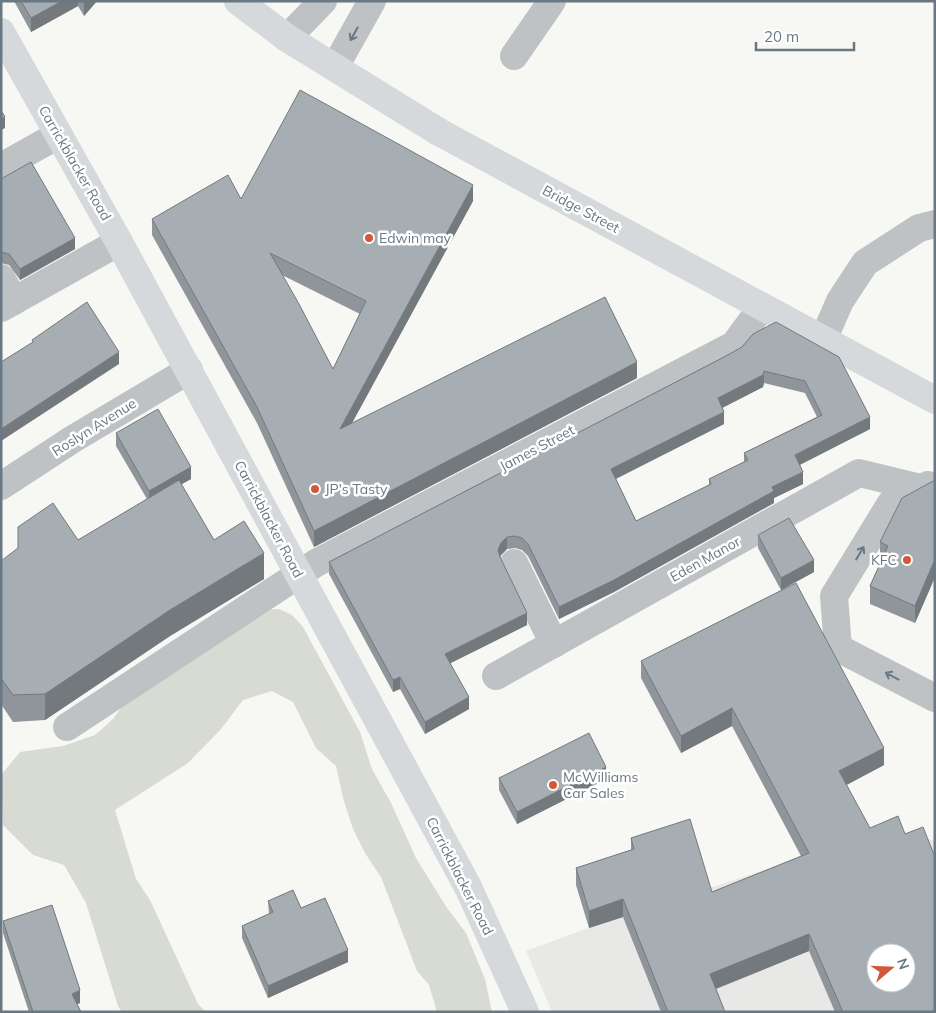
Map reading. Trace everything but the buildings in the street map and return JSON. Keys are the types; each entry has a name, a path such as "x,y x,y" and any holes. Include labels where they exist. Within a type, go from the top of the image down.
{"main road":[{"name":"Bridge Street","path":"238,1 287,38 439,132 935,400"},
{"name":"Carrickblacker Road","path":"1,32 189,370 468,887 525,1012"}],"street":[{"path":"287,38 323,1"},
{"path":"335,67 372,1"},
{"path":"514,56 552,1"},
{"path":"1,166 58,135"},
{"path":"823,340 840,301 865,263 919,228 935,224"},
{"path":"5,296 119,242"},
{"name":"James Street","path":"67,727 299,574 734,345 762,307"},
{"name":"Roslyn Avenue","path":"1,486 73,439 189,370"},
{"name":"Eden Manor","path":"496,676 859,473 928,485"},
{"path":"928,485 891,503 834,596 838,648 935,698"},
{"path":"514,563 554,644"}],"shaded area":[{"path":"279,609 292,615 303,627 360,732 372,769 391,803 416,858 447,908 466,933 485,979 492,1012 437,1012 429,985 417,971 381,877 365,853 353,829 343,798 336,766 316,748 293,702 272,691 243,700 221,729 188,763 115,810 136,879 150,900 198,1004 206,1012 122,1012 118,1006 86,903 64,865 33,855 3,825 1,775 20,752 63,746 95,735 113,719 131,694 263,610"},
{"path":"892,828 935,841 935,1012 552,1012 526,951 585,929"}],"place":[{"name":"Edwin may","path":"369,238"},
{"name":"JP's Tasty","path":"315,489"},
{"name":"KFC","path":"907,560"},
{"name":"McWilliams Car Sales","path":"553,785"}]}
